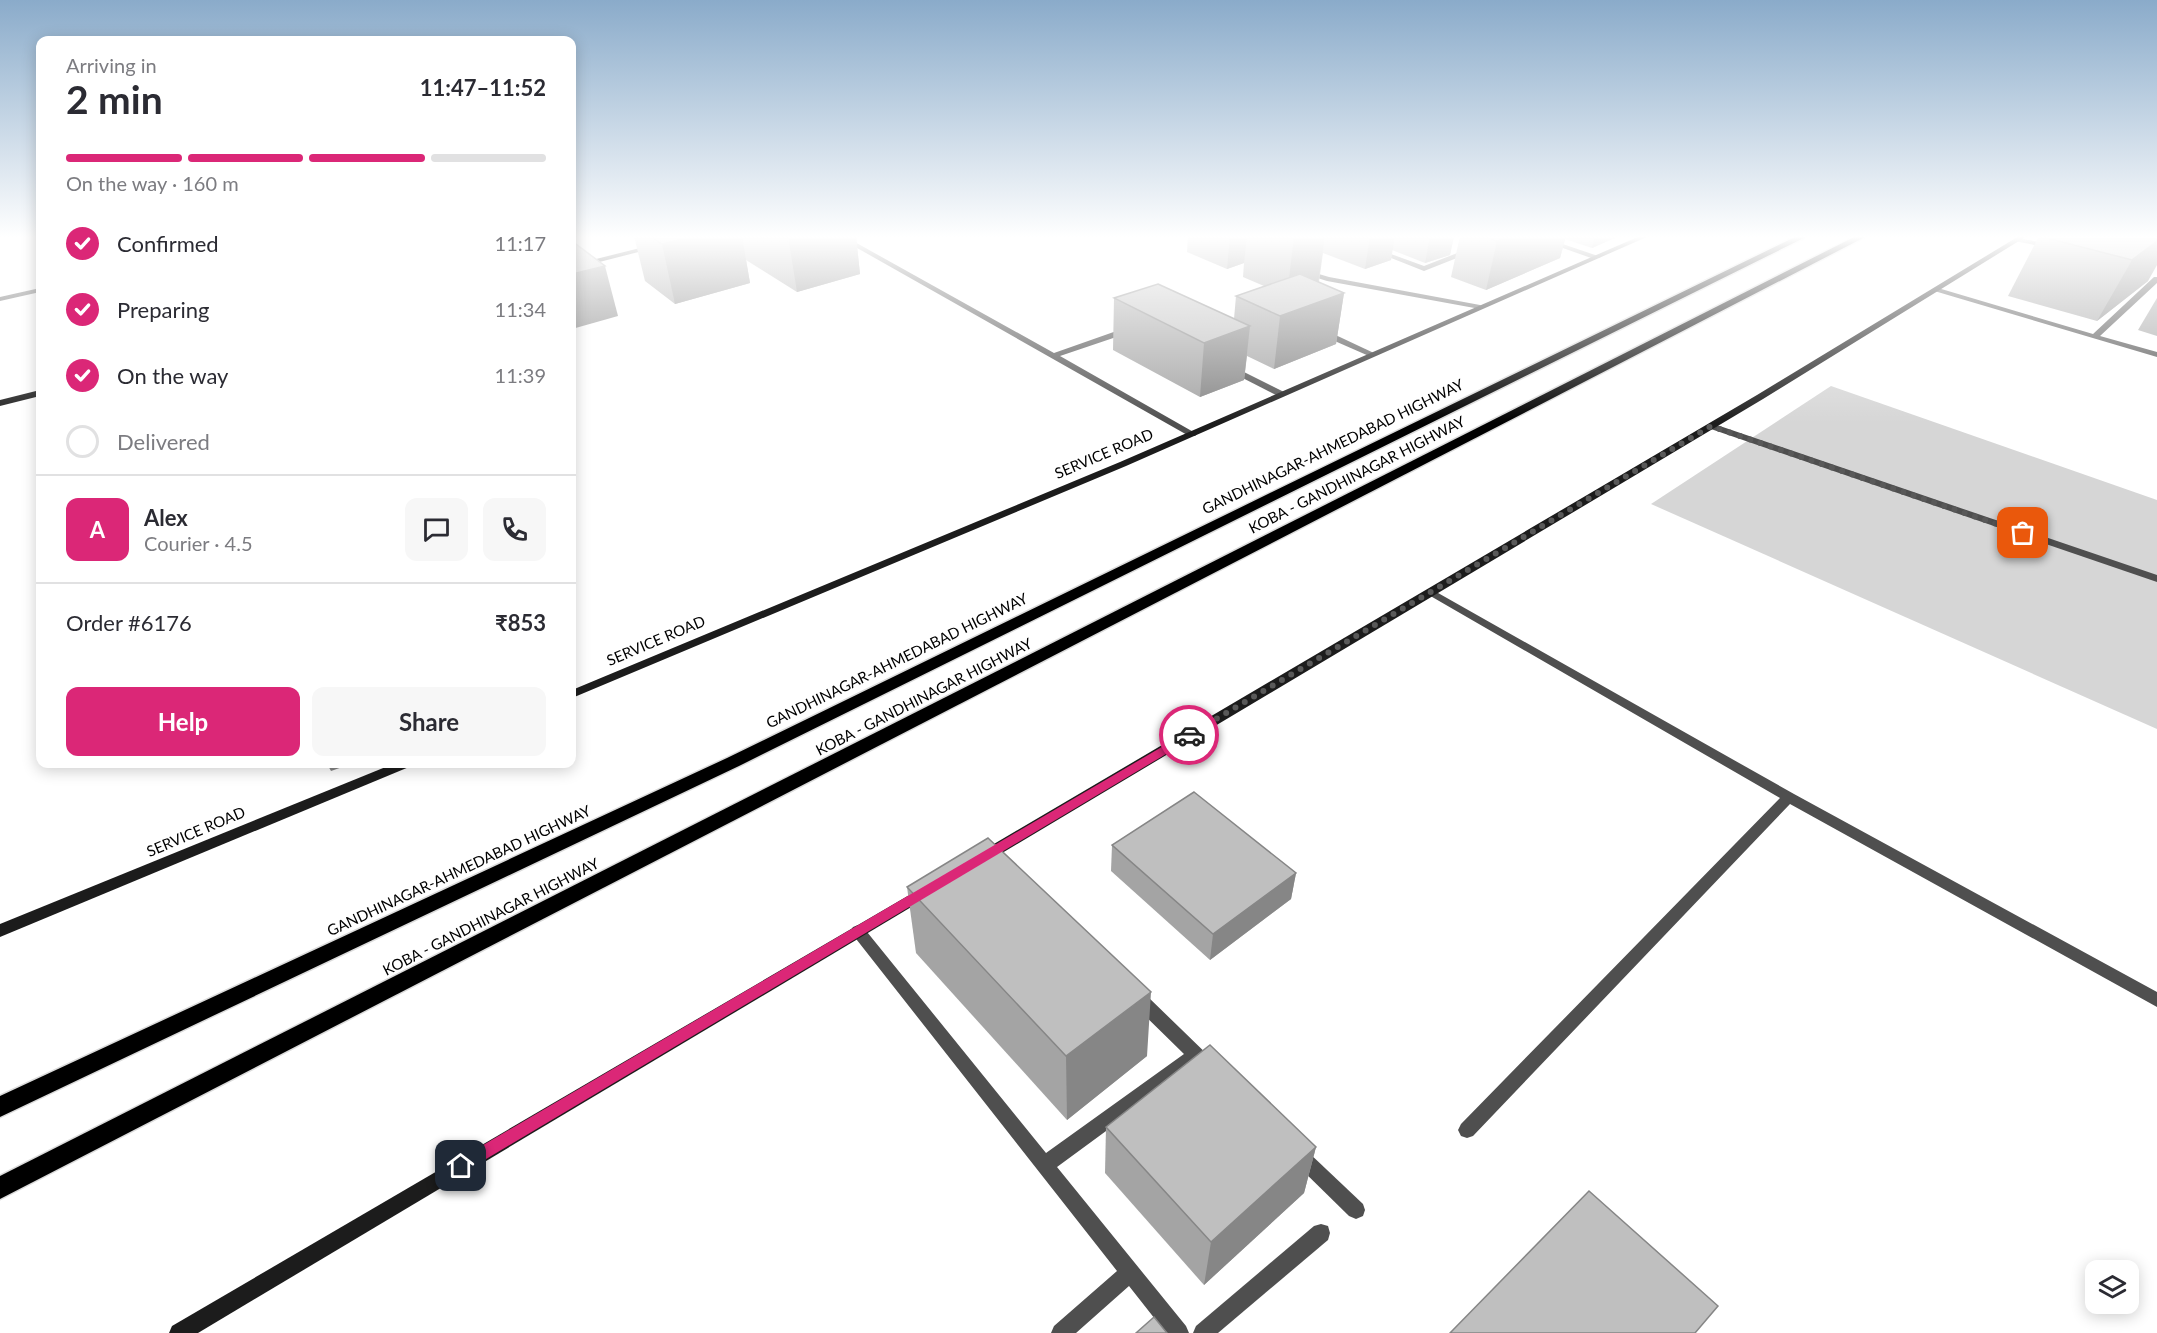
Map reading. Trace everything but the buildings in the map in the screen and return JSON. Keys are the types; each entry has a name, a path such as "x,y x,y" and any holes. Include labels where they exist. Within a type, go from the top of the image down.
{"main road":[{"name":"GANDHINAGAR-AHMEDABAD HIGHWAY","path":"0,1107 733,762 1677,298"},
{"name":"KOBA - GANDHINAGAR HIGHWAY","path":"0,1188 1741,298"}],"street":[{"path":"949,298 1192,434"},
{"path":"1432,298 1480,307"},
{"name":"SERVICE ROAD","path":"576,692 1192,434 1501,298"},
{"path":"975,862 1711,426 1921,298"},
{"path":"1963,298 2157,355"},
{"path":"2094,337 2136,298"},
{"path":"1053,356 1138,328"},
{"path":"1315,329 1372,354"},
{"path":"1223,365 1281,394"},
{"path":"0,403 36,394"},
{"path":"1711,426 2157,579"},
{"path":"1431,591 1789,797 2157,999"},
{"name":"SERVICE ROAD","path":"0,931 394,768"},
{"path":"1467,1130 1789,797"},
{"path":"179,1333 936,885"},
{"path":"858,931 1179,1333"},
{"path":"1129,989 1221,1079"},
{"path":"1045,1165 1196,1055"},
{"path":"1289,1145 1356,1210"},
{"path":"1203,1333 1321,1233"},
{"path":"1061,1333 1130,1272"}],"shaded area":[{"path":"1831,386 2157,500 2157,729 1651,504"}],"way so far":[{"path":"1189,735 1711,426 2023,533"}],"route":[{"path":"461,1166 1189,735"}]}
